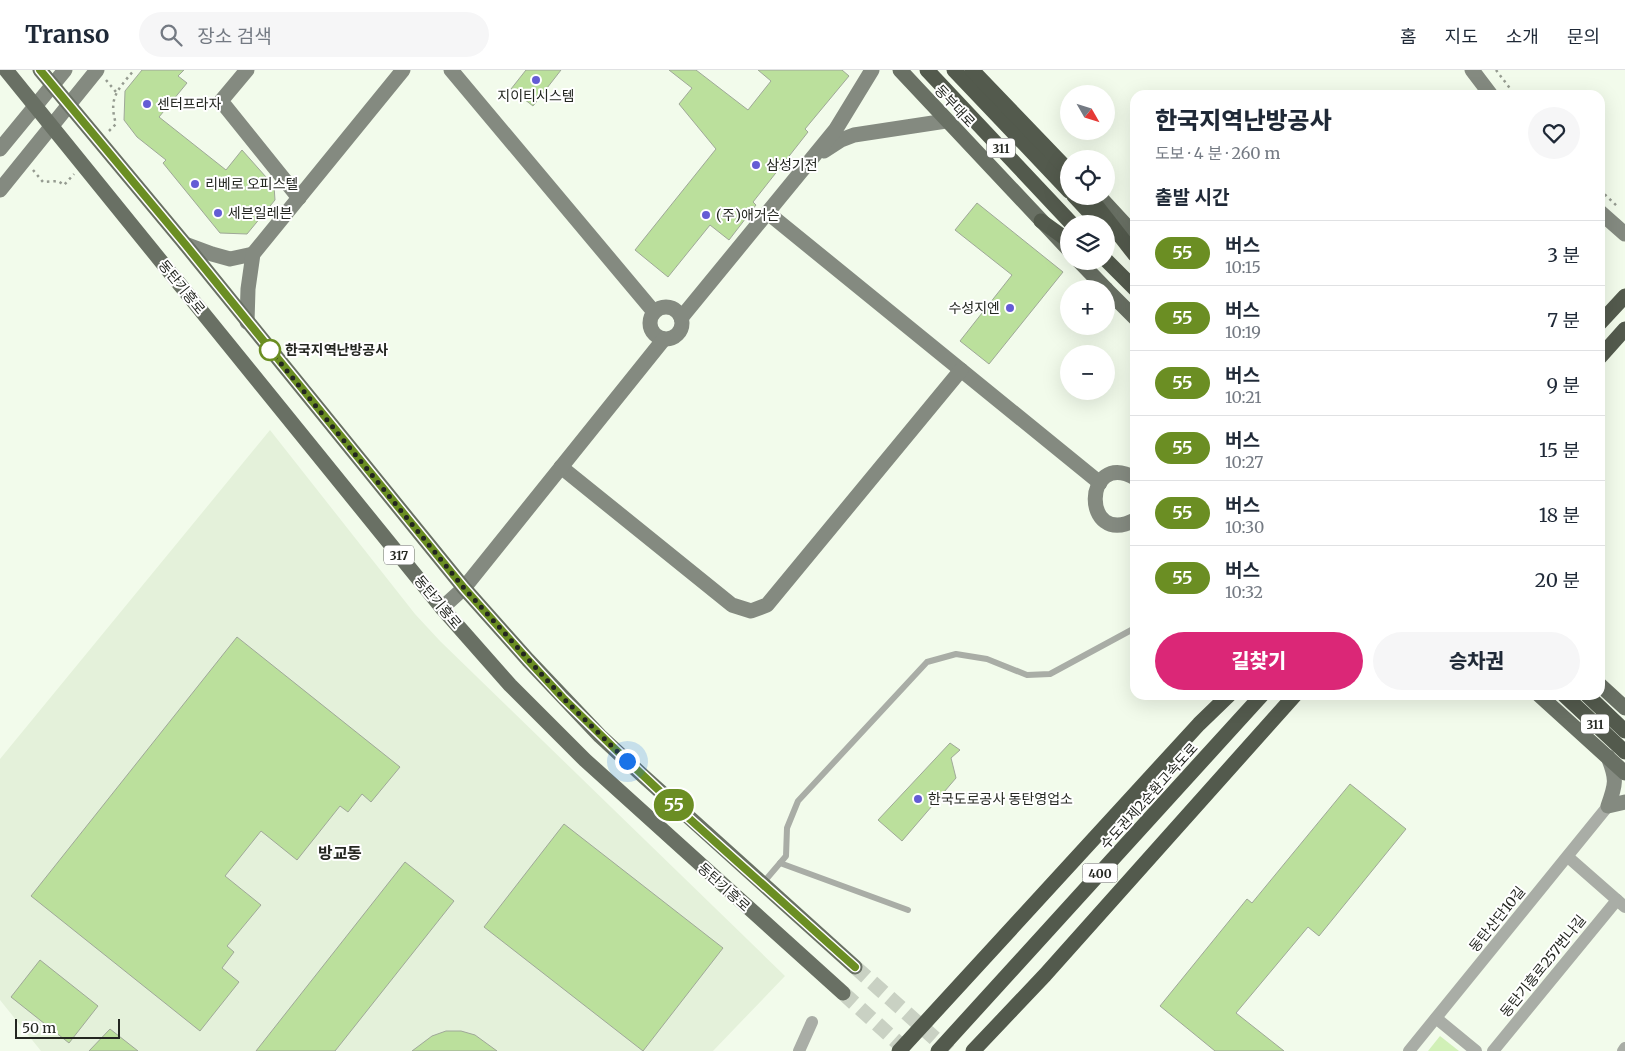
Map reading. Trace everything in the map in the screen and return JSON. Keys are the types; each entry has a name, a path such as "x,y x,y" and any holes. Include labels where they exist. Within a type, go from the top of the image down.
{"highway":[{"name":"동부대로","path":"927,70 1064,215"},
{"name":"동부대로","path":"954,70 1060,182"},
{"path":"972,70 1060,162"},
{"path":"1082,205 1092,215"},
{"path":"1096,205 1130,249"},
{"path":"1041,221 1060,234"},
{"path":"1115,240 1130,256"},
{"path":"1115,269 1130,284"},
{"path":"1111,270 1130,284"},
{"path":"1605,318 1625,296"},
{"path":"1605,351 1625,329"},
{"path":"900,1051 1192,732 1224,700"},
{"name":"수도권제2순환고속도로","path":"938,1051 1257,700"},
{"name":"400","path":"973,1051 1045,975 1291,700"},
{"name":"311","path":"1569,700 1625,752"},
{"name":"311","path":"1592,700 1625,731"},
{"path":"985,1051 1045,975"}],"main road":[{"name":"동탄기흥로","path":"6,70 442,608 510,685 585,760 843,993"},
{"name":"동탄기흥로","path":"40,70 185,244 464,588 563,698 600,736 683,813 855,967"},
{"name":"동부대로","path":"900,70 1060,241"},
{"path":"980,70 1060,154"},
{"path":"1107,205 1130,230"},
{"path":"1088,270 1097,280"},
{"path":"1115,298 1130,313"},
{"path":"1605,690 1625,708"},
{"path":"1545,700 1625,773"}],"street":[{"path":"0,149 65,70"},
{"path":"0,190 97,70"},
{"path":"247,70 221,101 299,198"},
{"path":"247,322 248,289 253,254 403,70"},
{"path":"451,70 654,312"},
{"path":"681,318 836,128 872,70"},
{"path":"1472,70 1487,90"},
{"path":"812,158 841,140 854,135 946,121"},
{"path":"768,213 1100,483"},
{"path":"1605,216 1625,234"},
{"path":"185,244 230,259 253,254"},
{"path":"442,608 464,588 664,340 678,334 681,329 681,318 678,313 669,307 663,307 654,312 651,317 650,327 655,336 664,340"},
{"path":"561,467 732,605 751,611 767,604 961,370"},
{"path":"1130,475 1126,473 1110,475 1100,483 1094,495 1094,504 1102,518 1118,525 1130,522"},
{"path":"1608,757 1616,776 1614,791 1608,806"},
{"path":"1608,806 1625,802"},
{"name":"동탄산단10길","path":"1408,1051 1608,806"},
{"path":"1568,857 1621,904"},
{"name":"동탄기흥로257번나길","path":"1493,1051 1621,904"},
{"path":"1436,1018 1476,1051"},
{"path":"799,1051 812,1022"}],"lane":[{"path":"762,884 786,856 787,828 798,801 928,662 956,654 987,659 1027,675 1050,674 1130,631"},
{"path":"780,863 908,910"}],"path":[{"path":"116,124 113,114 113,98 134,70"},
{"path":"1496,70 1511,90"},
{"path":"43,182 58,182 64,185"},
{"path":"1605,195 1619,208"}],"shaded area":[{"path":"270,430 415,614 440,641 785,976 713,1051 41,1051 0,1000 0,759"}],"green space":[{"path":"1440,1036 1459,1051 1428,1051"}],"building":[{"path":"142,70 184,70 178,76 187,83 159,117 226,170 242,150 274,186 275,200 247,234 220,233 163,163 166,160 137,137 124,120 125,91"},
{"name":"지이티시스템","path":"526,70 561,70 533,106 511,89"},
{"path":"669,70 696,70 748,110 771,81 758,70 842,70 849,76 805,129 808,132 753,202 756,205 729,240 710,225 668,277 635,250 716,149 679,104 692,88"},
{"name":"수성지엔","path":"977,203 1063,272 989,364 960,341 1012,275 955,230"},
{"path":"237,637 400,767 371,802 362,794 348,812 340,806 297,860 261,831 225,876 261,905 227,946 234,952 222,968 239,982 200,1031 31,896"},
{"name":"한국도로공사 동탄영업소","path":"950,743 960,750 951,758 956,778 902,841 878,820"},
{"path":"1350,784 1406,829 1319,936 1308,927 1236,1013 1284,1051 1215,1051 1160,1006 1247,899 1252,903"},
{"path":"564,824 723,948 643,1051 484,927"},
{"path":"405,862 454,901 335,1051 256,1051"},
{"path":"40,960 98,1006 69,1043 11,997"},
{"path":"110,1029 138,1051 89,1051"},
{"path":"446,1031 461,1031 475,1035 497,1051 412,1051 432,1036"}],"tunnel":[{"path":"855,967 949,1051"},
{"path":"843,993 907,1051"}],"bus line":[{"name":"55","path":"40,70 185,244 464,588 528,660 600,736 855,967"}],"place":[{"name":"지이티시스템","path":"536,80"},
{"name":"센터프라자","path":"147,104"},
{"name":"삼성기전","path":"756,165"},
{"name":"리베로 오피스텔","path":"195,184"},
{"name":"세븐일레븐","path":"218,213"},
{"name":"(주)애거슨","path":"706,215"},
{"name":"수성지엔","path":"1010,308"},
{"name":"한국지역난방공사","path":"270,350"},
{"name":"한국도로공사 동탄영업소","path":"918,799"}],"district":[{"name":"방교동","path":"340,853"}],"route":[{"path":"270,350 464,588 563,698 627,761"}]}
